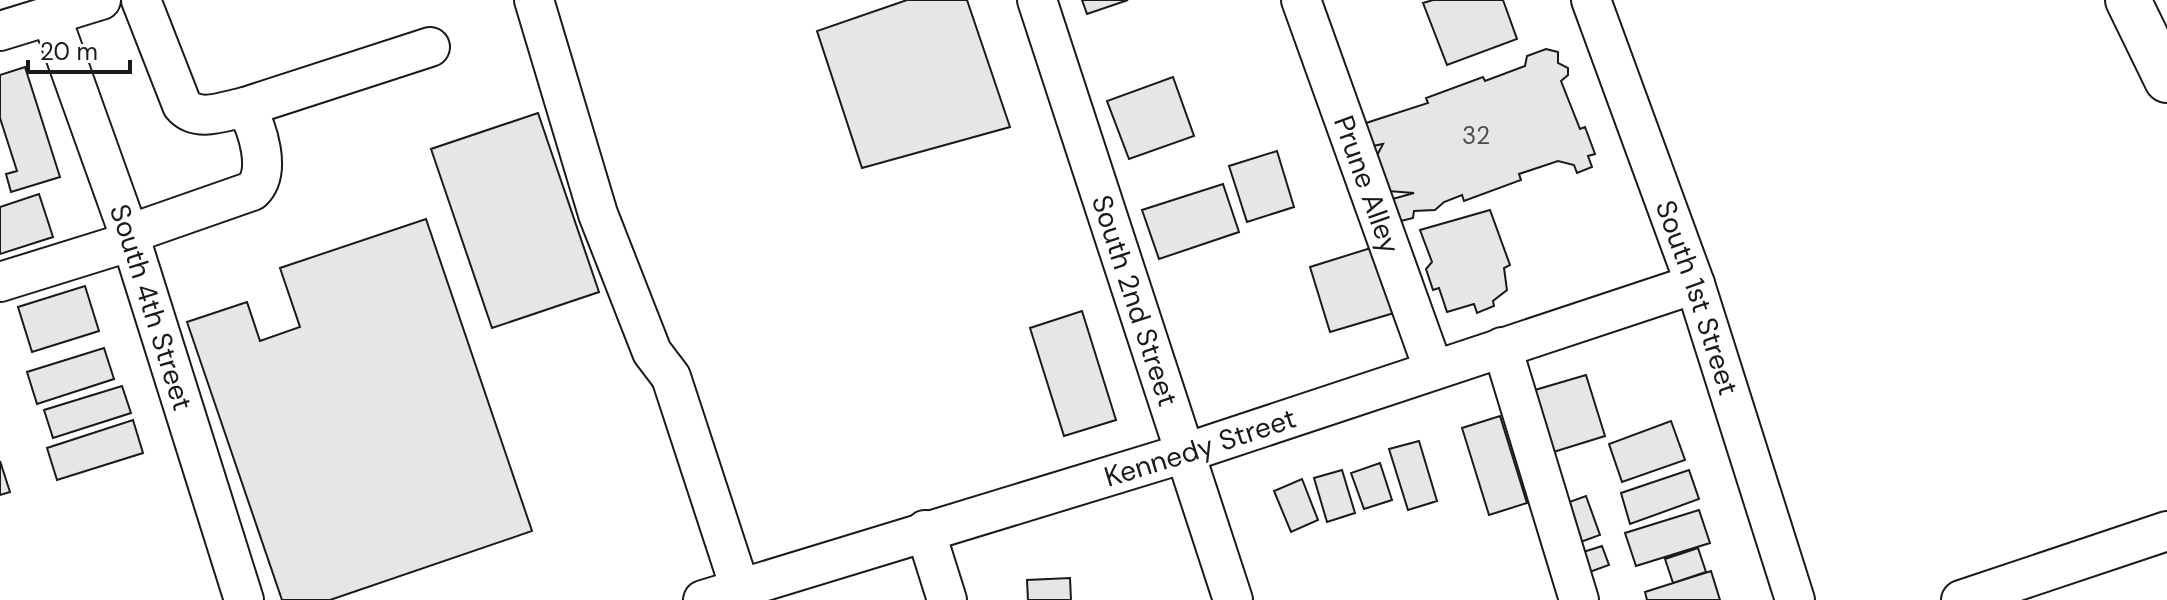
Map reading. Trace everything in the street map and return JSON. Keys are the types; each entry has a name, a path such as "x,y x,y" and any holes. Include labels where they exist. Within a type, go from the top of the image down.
{"main road":[{"path":"2128,0 2167,80"}],"street":[{"path":"19,18 101,0"},
{"path":"141,0 182,105 189,113 200,116 245,107 430,47"},
{"path":"534,0 598,214 652,352 671,377 740,588"},
{"name":"South 2nd Street","path":"1037,0 1233,600"},
{"name":"Prune Alley","path":"1301,0 1433,368"},
{"name":"South 1st Street","path":"1591,0 1695,284 1795,600"},
{"name":"South 4th Street","path":"19,18 130,237 244,600"},
{"path":"0,282 252,191 260,183 262,155 245,107"},
{"name":"Kennedy Street","path":"703,600 1185,453 1433,368 1695,284"},
{"path":"1502,347 1579,600"},
{"path":"925,530 947,600"},
{"path":"1961,600 2167,531"}],"building":[{"path":"907,0 967,0 1010,127 862,168 817,31"},
{"path":"1082,0 1128,0 1087,14"},
{"path":"1433,0 1503,0 1517,39 1447,65 1423,3"},
{"path":"1546,49 1558,52 1558,63 1568,68 1568,75 1561,81 1580,129 1585,127 1595,154 1588,156 1592,167 1577,173 1574,165 1558,161 1519,174 1521,180 1464,201 1462,195 1444,202 1435,210 1414,211 1413,218 1401,221 1394,218 1389,200 1414,193 1388,191 1374,161 1383,144 1368,147 1360,125 1428,103 1426,98 1483,77 1485,81 1525,66 1527,56"},
{"path":"25,67 60,177 11,192 6,174 17,171 0,118 0,75"},
{"path":"1173,77 1194,136 1129,159 1107,101"},
{"path":"538,113 599,292 492,328 431,149"},
{"path":"1277,151 1294,207 1247,222 1229,166"},
{"path":"1223,184 1239,232 1159,259 1142,210"},
{"path":"39,194 53,237 0,254 0,207"},
{"path":"1490,210 1510,265 1504,268 1507,290 1493,301 1494,306 1477,313 1474,304 1447,312 1439,288 1433,290 1426,269 1432,262 1420,230"},
{"path":"426,219 532,531 330,600 282,600 187,322 247,302 260,341 300,327 280,268"},
{"path":"1374,247 1394,313 1330,332 1310,267"},
{"path":"85,286 99,331 32,352 18,307"},
{"path":"1082,311 1116,420 1064,436 1030,328"},
{"path":"104,348 114,379 37,404 27,372"},
{"path":"1586,375 1605,436 1547,454 1528,392"},
{"path":"122,386 131,413 53,438 44,410"},
{"path":"1500,416 1527,503 1489,515 1462,428"},
{"path":"133,420 143,453 57,480 47,448"},
{"path":"1671,421 1685,460 1622,482 1609,444"},
{"path":"1419,441 1437,501 1408,510 1389,449"},
{"path":"0,461 10,492 0,495"},
{"path":"1380,463 1392,500 1364,509 1351,473"},
{"path":"1342,470 1355,513 1327,522 1314,478"},
{"path":"1689,470 1699,499 1630,524 1621,493"},
{"path":"1302,479 1318,520 1291,532 1274,491"},
{"path":"1586,496 1600,535 1575,544 1561,505"},
{"path":"1699,510 1710,543 1636,566 1625,533"},
{"path":"1602,546 1609,565 1584,574 1577,554"},
{"path":"1698,548 1706,572 1673,583 1665,559"},
{"path":"1711,571 1720,600 1647,600 1645,592"},
{"path":"1070,578 1071,600 1028,600 1027,580"}]}
